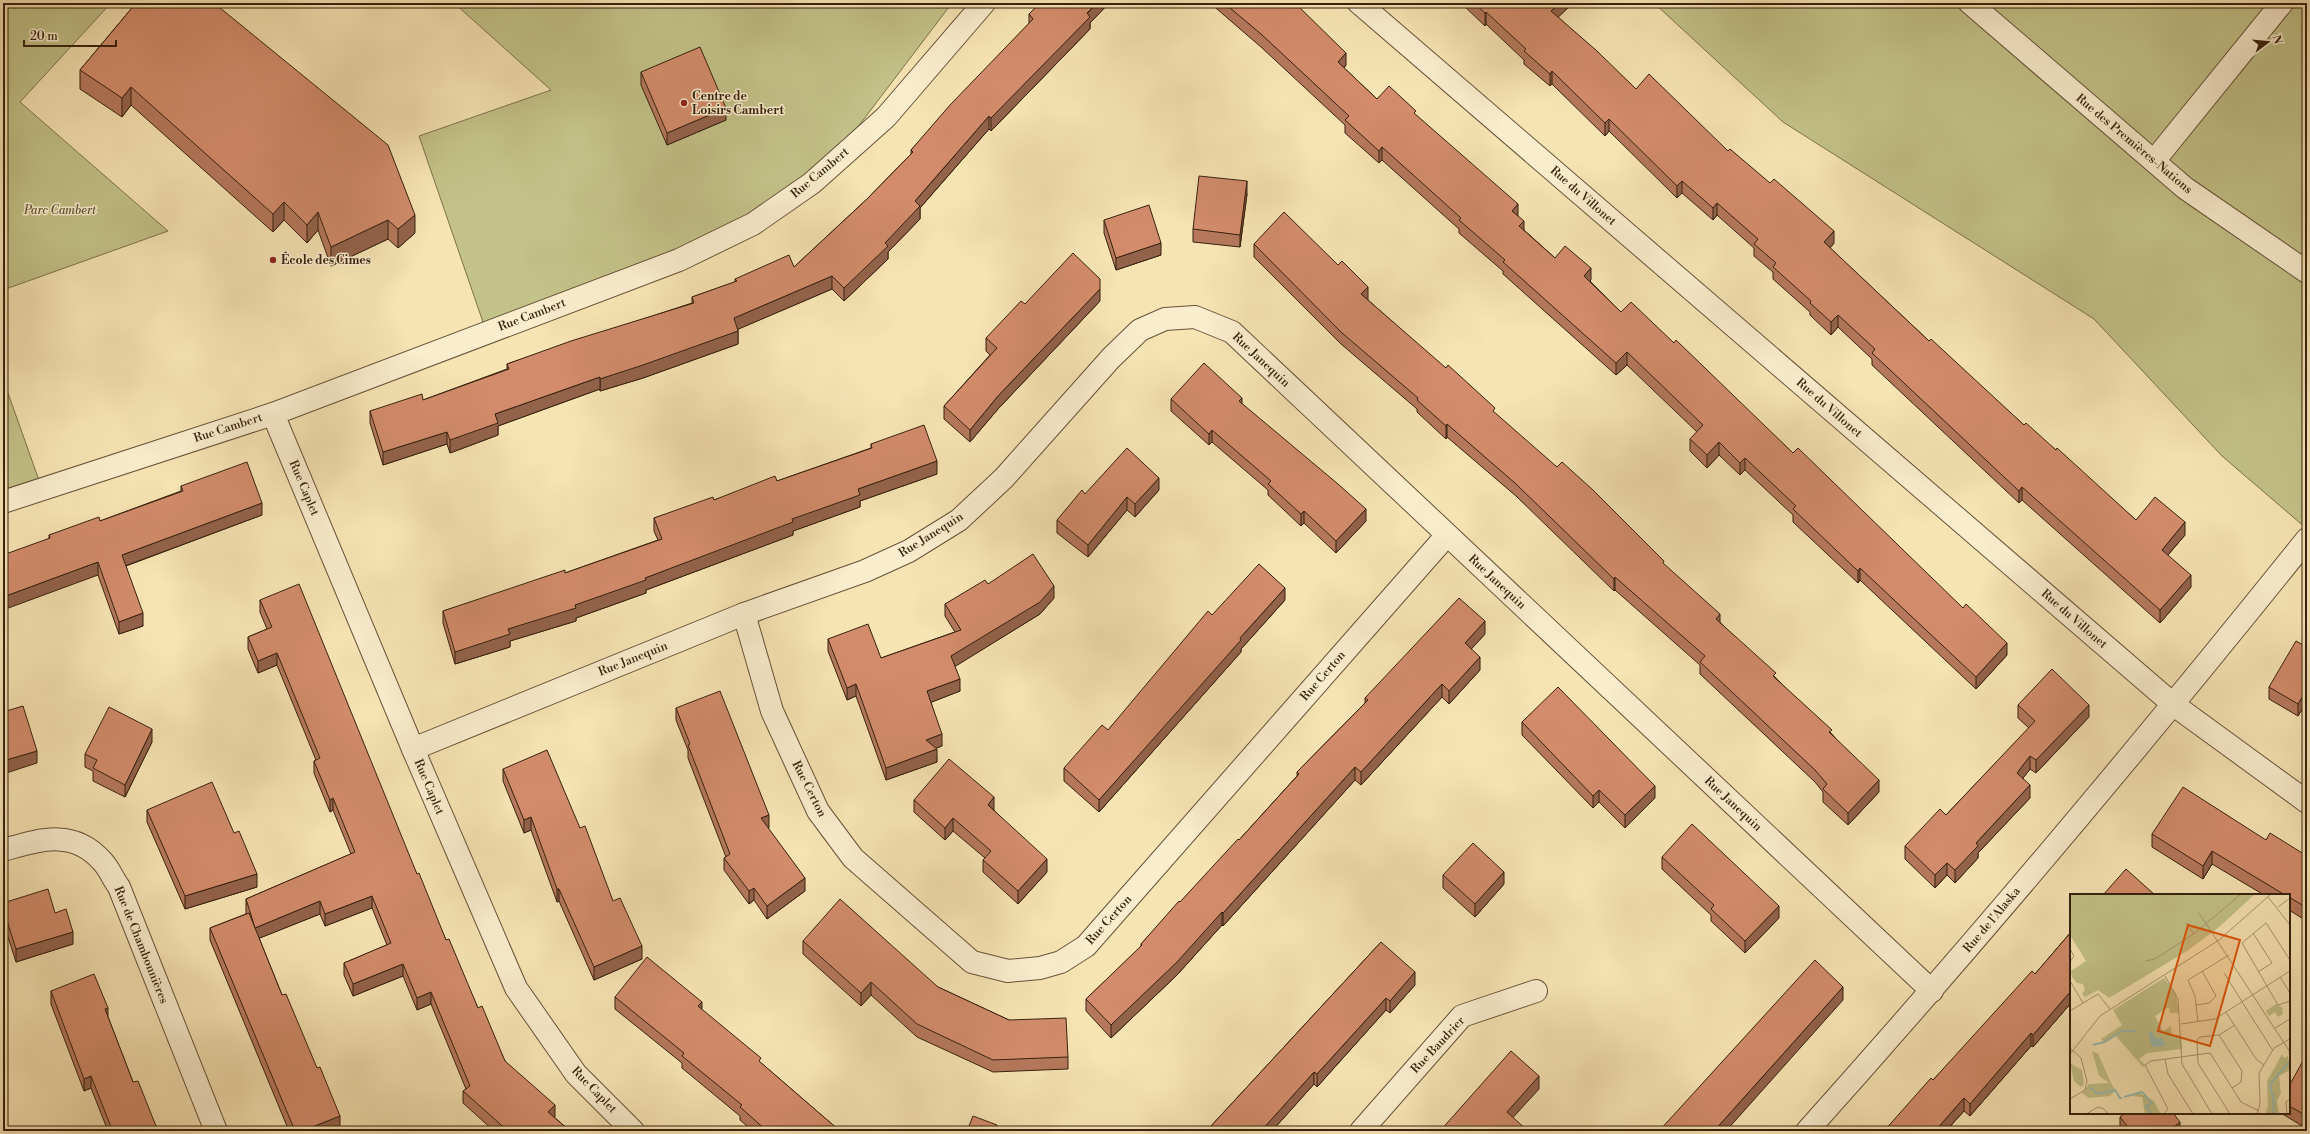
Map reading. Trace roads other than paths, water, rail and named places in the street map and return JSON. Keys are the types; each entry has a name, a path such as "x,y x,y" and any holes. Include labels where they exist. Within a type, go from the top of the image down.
{"street":[{"name":"Rue Cambert","path":"3,502 273,414 679,260 753,224 812,183 886,117 984,3"},
{"name":"Rue du Villonet","path":"1359,3 2174,705 2307,802"},
{"name":"Rue des Premières-Nations","path":"1970,3 2185,188 2307,272"},
{"path":"2154,161 2282,3"},
{"name":"Rue Janequin","path":"413,749 744,614 864,571 909,551 959,520 1004,478 1111,358 1140,330 1165,318 1194,316 1232,332 1932,991"},
{"name":"Rue Caplet","path":"273,414 413,749 516,988 576,1074 633,1131"},
{"name":"Rue Certon","path":"744,614 772,711 818,811 853,858 972,962 1008,971 1040,968 1062,962 1086,946 1447,535"},
{"name":"Rue de l'Alaska","path":"1807,1131 1932,991 2174,705 2307,539"},
{"name":"Rue de Chambonnières","path":"3,850 42,839 66,839 85,846 102,861 118,887 216,1131"},
{"name":"Rue Baudrier","path":"1362,1131 1462,1016 1536,992"}],"place":[{"name":"Centre de Loisirs Cambert","path":"684,103"},
{"name":"École des Cimes","path":"273,260"}],"park label":[{"name":"Parc Cambert","path":"60,210"}]}
